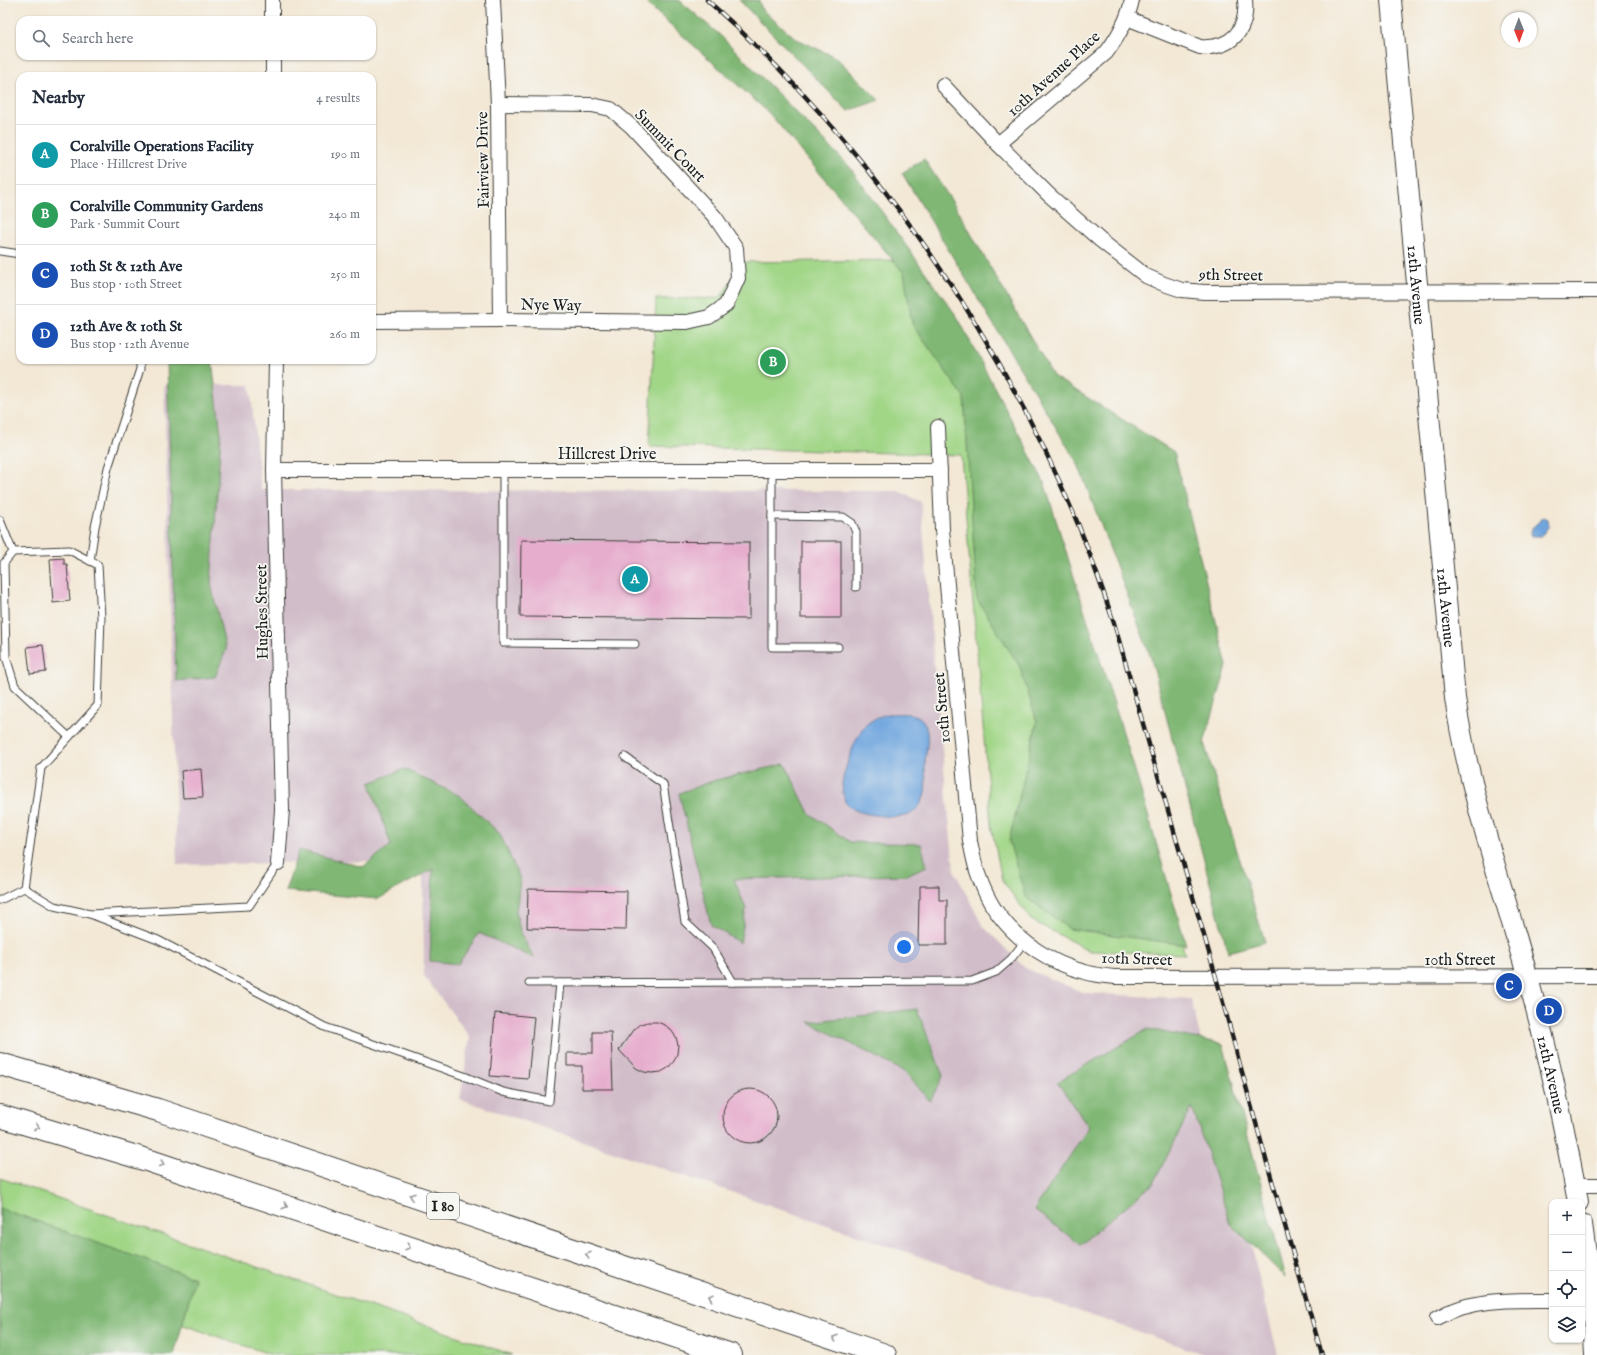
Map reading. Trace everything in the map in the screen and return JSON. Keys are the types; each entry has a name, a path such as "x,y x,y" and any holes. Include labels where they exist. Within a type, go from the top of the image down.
{"highway":[{"name":"I 80","path":"0,1064 158,1110 885,1355"},
{"path":"0,1116 150,1161 731,1355"}],"main road":[{"name":"12th Avenue","path":"1391,0 1454,690 1461,736 1548,1057 1577,1194"},
{"path":"1583,1235 1587,1299 1595,1355"}],"street":[{"path":"272,0 272,16"},
{"name":"Fairview Drive","path":"493,0 498,104 500,320"},
{"name":"10th Avenue Place","path":"998,144 1106,53 1117,38 1127,18 1132,0"},
{"path":"1127,18 1200,47 1211,48 1222,46 1232,40 1240,32 1244,22 1246,9 1245,0"},
{"path":"272,60 273,72"},
{"name":"9th Street","path":"944,85 998,144 1048,194 1100,240 1146,276 1182,290 1204,292 1597,291"},
{"name":"Summit Court","path":"498,104 592,105 612,109 632,127 715,217 736,248 738,278 726,305"},
{"name":"Nye Way","path":"376,321 500,320 687,322 709,317 726,305"},
{"name":"Hughes Street","path":"276,364 274,470 282,810 278,863"},
{"name":"10th Street","path":"938,427 942,529 970,841 977,871 988,897 998,915 1015,933 1040,953 1058,963 1084,972 1115,978 1597,976"},
{"name":"Hillcrest Drive","path":"274,470 940,470"},
{"path":"1577,1194 1597,1185"},
{"path":"1438,1318 1459,1308 1479,1303 1505,1300 1549,1300"}],"lane":[{"path":"0,251 16,253"},
{"path":"90,561 95,527 108,468 140,369 140,364"},
{"path":"772,470 772,647 838,647"},
{"path":"503,471 503,643 635,644"},
{"path":"772,516 843,517 852,523 856,532 856,587"},
{"path":"0,520 13,552"},
{"path":"24,888 41,768 98,705 101,617 98,565 69,550 13,552 4,563 6,657 15,686 68,738"},
{"path":"625,757 663,784 685,922 713,948 733,982"},
{"path":"90,914 249,906 278,863"},
{"path":"0,900 24,888"},
{"path":"24,888 54,906 90,914 158,940 325,1027 464,1076 502,1092 549,1101 560,983"},
{"path":"529,983 972,981 996,972 1011,959 1025,941"}],"shaded area":[{"path":"164,385 250,385 261,490 898,491 921,502 935,677 954,870 982,925 1025,968 1084,993 1191,999 1278,1355 1206,1355 460,1099 470,1037 424,976 423,860 177,865"}],"green space":[{"path":"640,0 679,0 721,36 849,166 958,318 1044,482 1133,764 1186,945 1069,929 1025,896 1009,841 1037,722 1020,667 977,599 964,397 912,324 904,273 769,113 644,1"},
{"path":"739,0 759,0 762,10 797,39 837,58 879,100 848,111"},
{"path":"924,159 955,206 1053,376 1174,452 1227,666 1204,743 1265,942 1228,952 1151,658 1078,464 902,173"},
{"path":"902,260 1054,535 1185,954 1090,951 1031,920 1002,880 991,825 961,455 649,446 656,299 720,298 743,262"},
{"path":"167,364 212,364 221,434 211,584 226,650 215,677 176,681"},
{"path":"785,764 809,813 850,842 921,844 927,866 906,875 734,879 746,909 740,943 711,925 679,793 716,780"},
{"path":"404,769 460,796 500,834 520,879 516,914 521,934 534,958 479,933 458,964 430,961 433,869 378,899 285,891 299,850 363,867 391,845 370,783"},
{"path":"917,1009 943,1076 930,1101 905,1072 809,1022"},
{"path":"1148,1029 1223,1044 1286,1278 1230,1223 1192,1107 1153,1184 1080,1244 1034,1210 1089,1127 1057,1082"},
{"path":"0,1178 512,1355 272,1355 154,1315 0,1355"},
{"path":"0,1208 195,1278 174,1355 0,1355"}],"water":[{"path":"1544,517 1548,519 1549,526 1541,536 1531,536 1530,532 1532,528"},
{"path":"888,714 912,714 923,721 927,731 925,763 926,787 924,797 921,804 912,813 898,817 882,816 855,810 845,802 842,784 850,754 861,731 872,720"}],"building":[{"path":"521,540 749,542 749,619 520,617"},
{"path":"801,541 841,541 841,618 801,618"},
{"path":"64,558 64,564 67,564 70,601 53,603 50,559"},
{"path":"43,645 46,672 30,674 27,647"},
{"path":"201,769 203,797 183,798 181,771"},
{"path":"920,886 939,886 939,900 947,900 947,945 918,945"},
{"path":"528,889 627,891 626,930 527,928"},
{"path":"495,1013 534,1017 528,1079 490,1076"},
{"path":"657,1022 665,1025 676,1037 678,1045 677,1054 674,1061 668,1068 661,1072 644,1072 636,1068 619,1050 633,1030 640,1024"},
{"path":"593,1032 611,1032 613,1089 582,1089 582,1066 567,1066 567,1053 593,1053"},
{"path":"745,1089 755,1089 769,1097 775,1106 777,1116 775,1126 769,1135 755,1143 745,1143 735,1138 728,1131 723,1121 723,1111 728,1101 735,1094"}],"railway":[{"path":"707,0 765,54 820,113 871,174 920,238 964,305 1005,374 1042,445 1075,517 1091,557 1114,623 1216,977 1322,1355"}],"place":[{"name":"Coralville Community Gardens","path":"773,362"},
{"name":"Coralville Operations Facility","path":"635,579"},
{"name":"10th St & 12th Ave","path":"1509,986"},
{"name":"12th Ave & 10th St","path":"1549,1011"}]}
